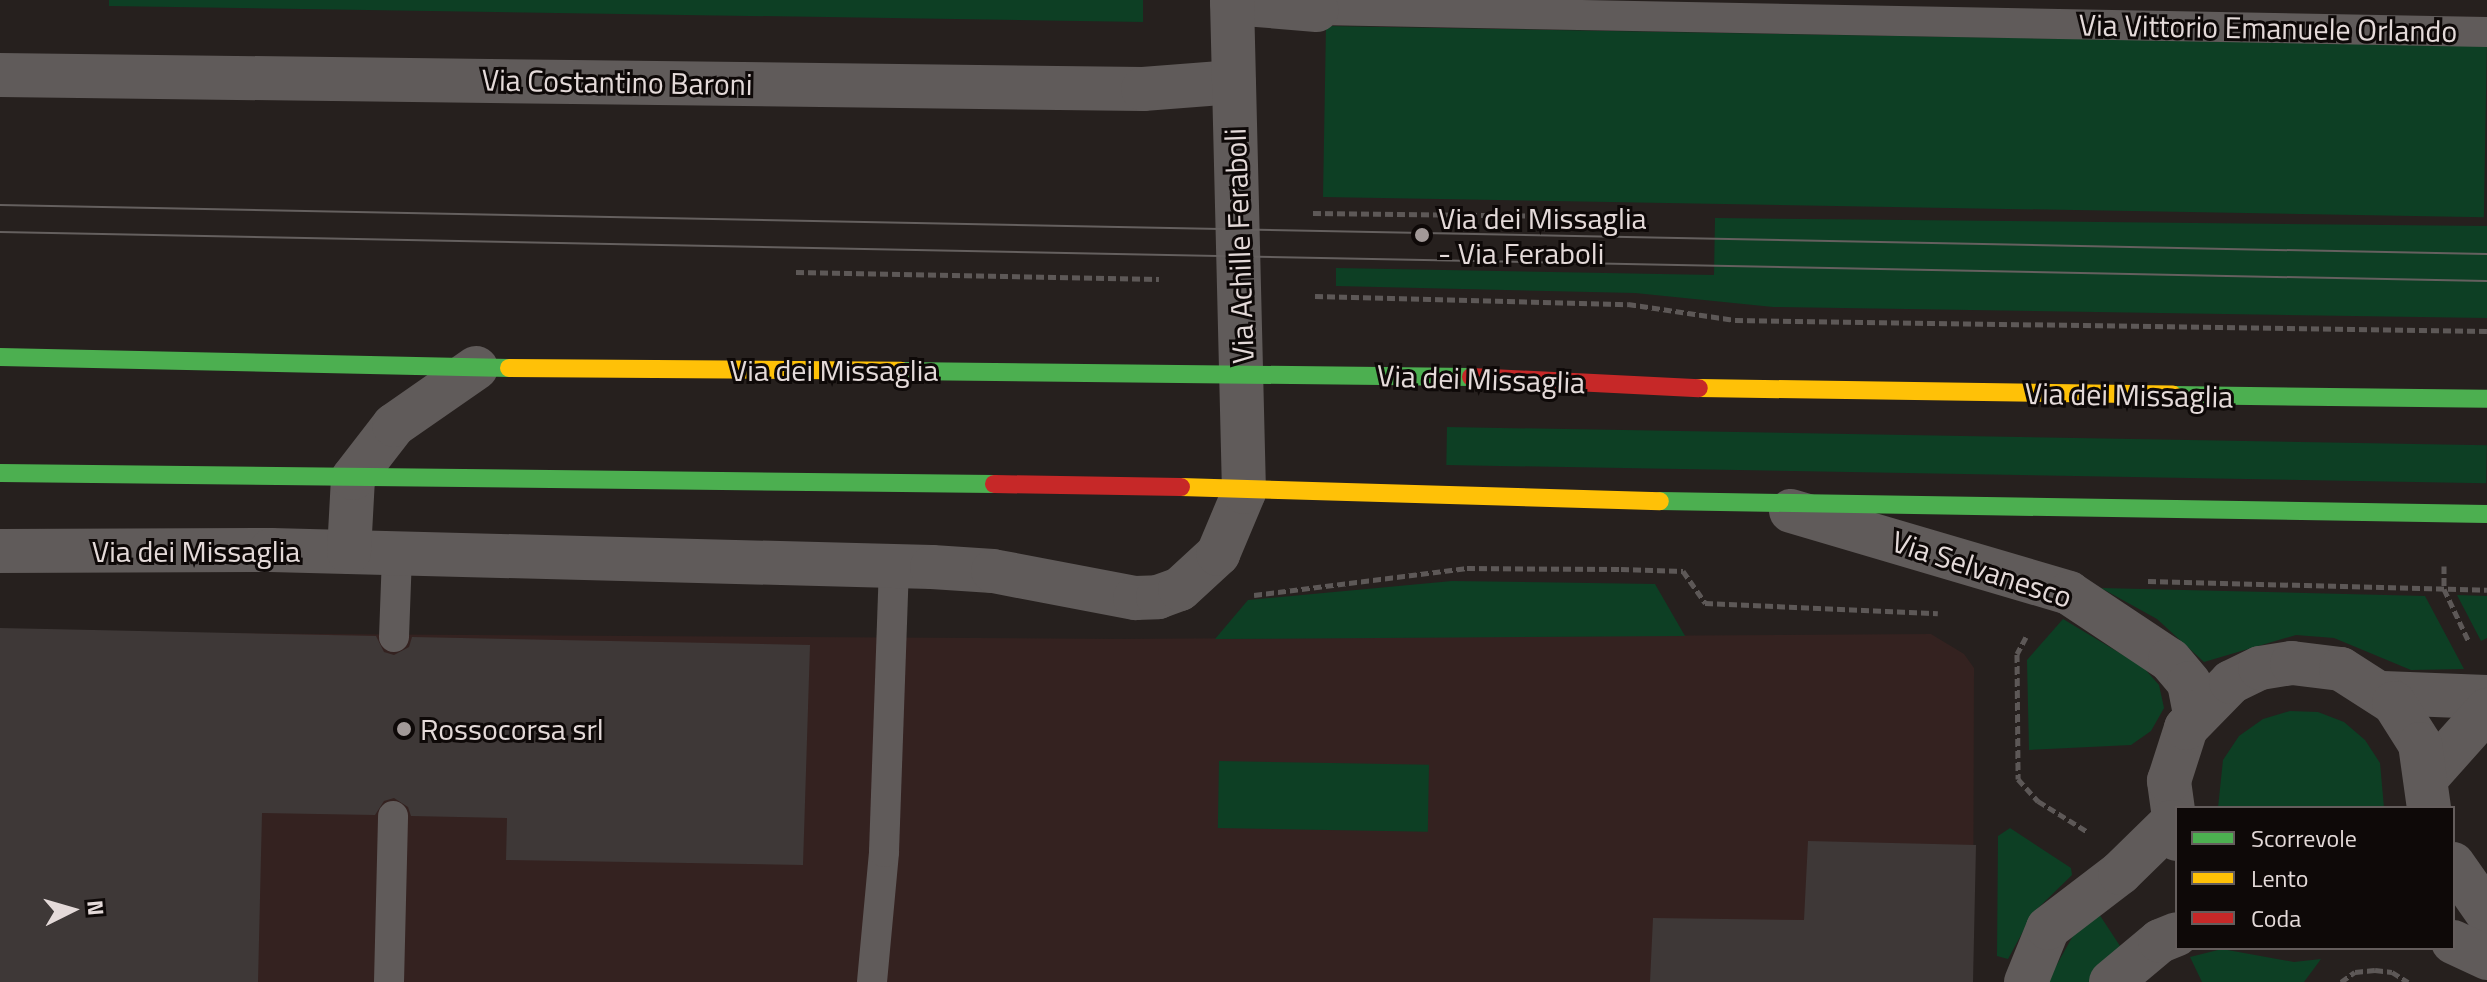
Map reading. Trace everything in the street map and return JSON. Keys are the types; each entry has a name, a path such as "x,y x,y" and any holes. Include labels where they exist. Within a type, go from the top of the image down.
{"main road":[{"name":"Via dei Missaglia","path":"0,357 476,368 1244,376 1404,374 1739,390 2487,399"},
{"path":"0,473 1124,485 1244,492 1766,504 2487,514"}],"street":[{"name":"Via Vittorio Emanuele Orlando","path":"1232,2 1317,10"},
{"name":"Via Achille Feraboli","path":"1232,2 1244,376 1244,492"},
{"name":"Via Costantino Baroni","path":"0,75 1143,89 1234,82"},
{"path":"349,552 353,478 394,425 476,368"},
{"name":"Via dei Missaglia","path":"0,551 349,552 894,566 993,571 1135,598 1158,597 1180,589 1218,554 1244,492"},
{"name":"Via Selvanesco","path":"1766,504 2069,593 2170,660 2189,683 2195,715"},
{"path":"2026,982 2048,928 2175,830 2173,758 2195,715 2231,682 2260,668 2292,663 2341,669 2383,693 2413,730 2429,792"},
{"path":"2383,693 2482,677"},
{"path":"2429,792 2487,710"},
{"path":"2455,867 2487,913"},
{"path":"2111,982 2160,941 2175,935"},
{"path":"2455,943 2487,958"}],"lane":[{"name":"Via Vittorio Emanuele Orlando","path":"1317,10 2487,32"},
{"path":"394,637 397,554"},
{"path":"872,982 884,852 894,566"},
{"path":"389,982 393,816"}],"path":[{"path":"1313,213 1641,217"},
{"path":"796,272 1159,279"},
{"path":"1315,296 1628,304 1735,320 2487,331"},
{"path":"2444,563 2444,589 2482,677"},
{"path":"1241,595 1467,568 1621,569 1683,571 1705,603 1943,613"},
{"path":"2133,580 2487,590"},
{"path":"2012,635 2022,640 2017,654 2018,779 2038,801 2093,835"},
{"path":"2341,982 2355,972 2375,970 2392,972 2408,982"}],"shaded area":[{"path":"0,632 1118,639 1931,634 1964,654 1974,668 1973,982 0,982"}],"green space":[{"path":"109,0 1143,0 1143,22 109,6"},
{"path":"1326,26 2487,46 2484,217 1323,197"},
{"path":"1715,218 2487,226 2487,318 1773,307 1635,293 1336,286 1336,268 1714,275"},
{"path":"1447,427 2487,445 2486,483 1446,465"},
{"path":"1452,581 1655,584 1685,636 1215,639 1248,600"},
{"path":"2101,588 2425,596 2464,669 2411,670 2334,638 2296,635 2204,662 2157,619"},
{"path":"2457,595 2487,596 2487,638 2481,641"},
{"path":"2063,619 2143,667 2159,685 2164,708 2151,731 2131,745 2029,750 2027,660"},
{"path":"2290,711 2318,712 2344,722 2365,740 2380,763 2384,806 2218,806 2223,760 2239,736 2263,719"},
{"path":"1219,761 1429,765 1428,832 1218,828"},
{"path":"2010,828 2071,868 2072,875 2033,913 2008,959 1997,956 1998,836"},
{"path":"2099,914 2122,949 2089,982 2047,982 2074,934"},
{"path":"2228,950 2294,962 2321,959 2304,982 2202,982 2190,957"}],"building":[{"name":"Rossocorsa srl","path":"0,628 376,636 384,652 394,655 409,647 412,637 810,645 803,865 506,860 507,818 411,816 408,807 394,798 384,801 375,815 262,813 258,982 0,982"},
{"path":"1808,841 1976,845 1973,982 1650,982 1653,918 1804,920"}],"tram line":[{"path":"0,205 2487,254"},
{"path":"0,232 2487,281"}],"traffic: fast":[{"path":"0,357 509,368"},
{"path":"901,371 1471,377"},
{"path":"2173,395 2487,399"},
{"path":"0,473 994,484"},
{"path":"1660,501 2487,514"}],"traffic: slow":[{"path":"509,368 901,371"},
{"path":"1699,388 2173,395"},
{"path":"1181,487 1660,501"}],"traffic: jam":[{"path":"1471,377 1699,388"},
{"path":"994,484 1181,487"}],"place":[{"name":"Via dei Missaglia - Via Feraboli","path":"1422,235"},
{"name":"Rossocorsa srl","path":"404,729"}]}
